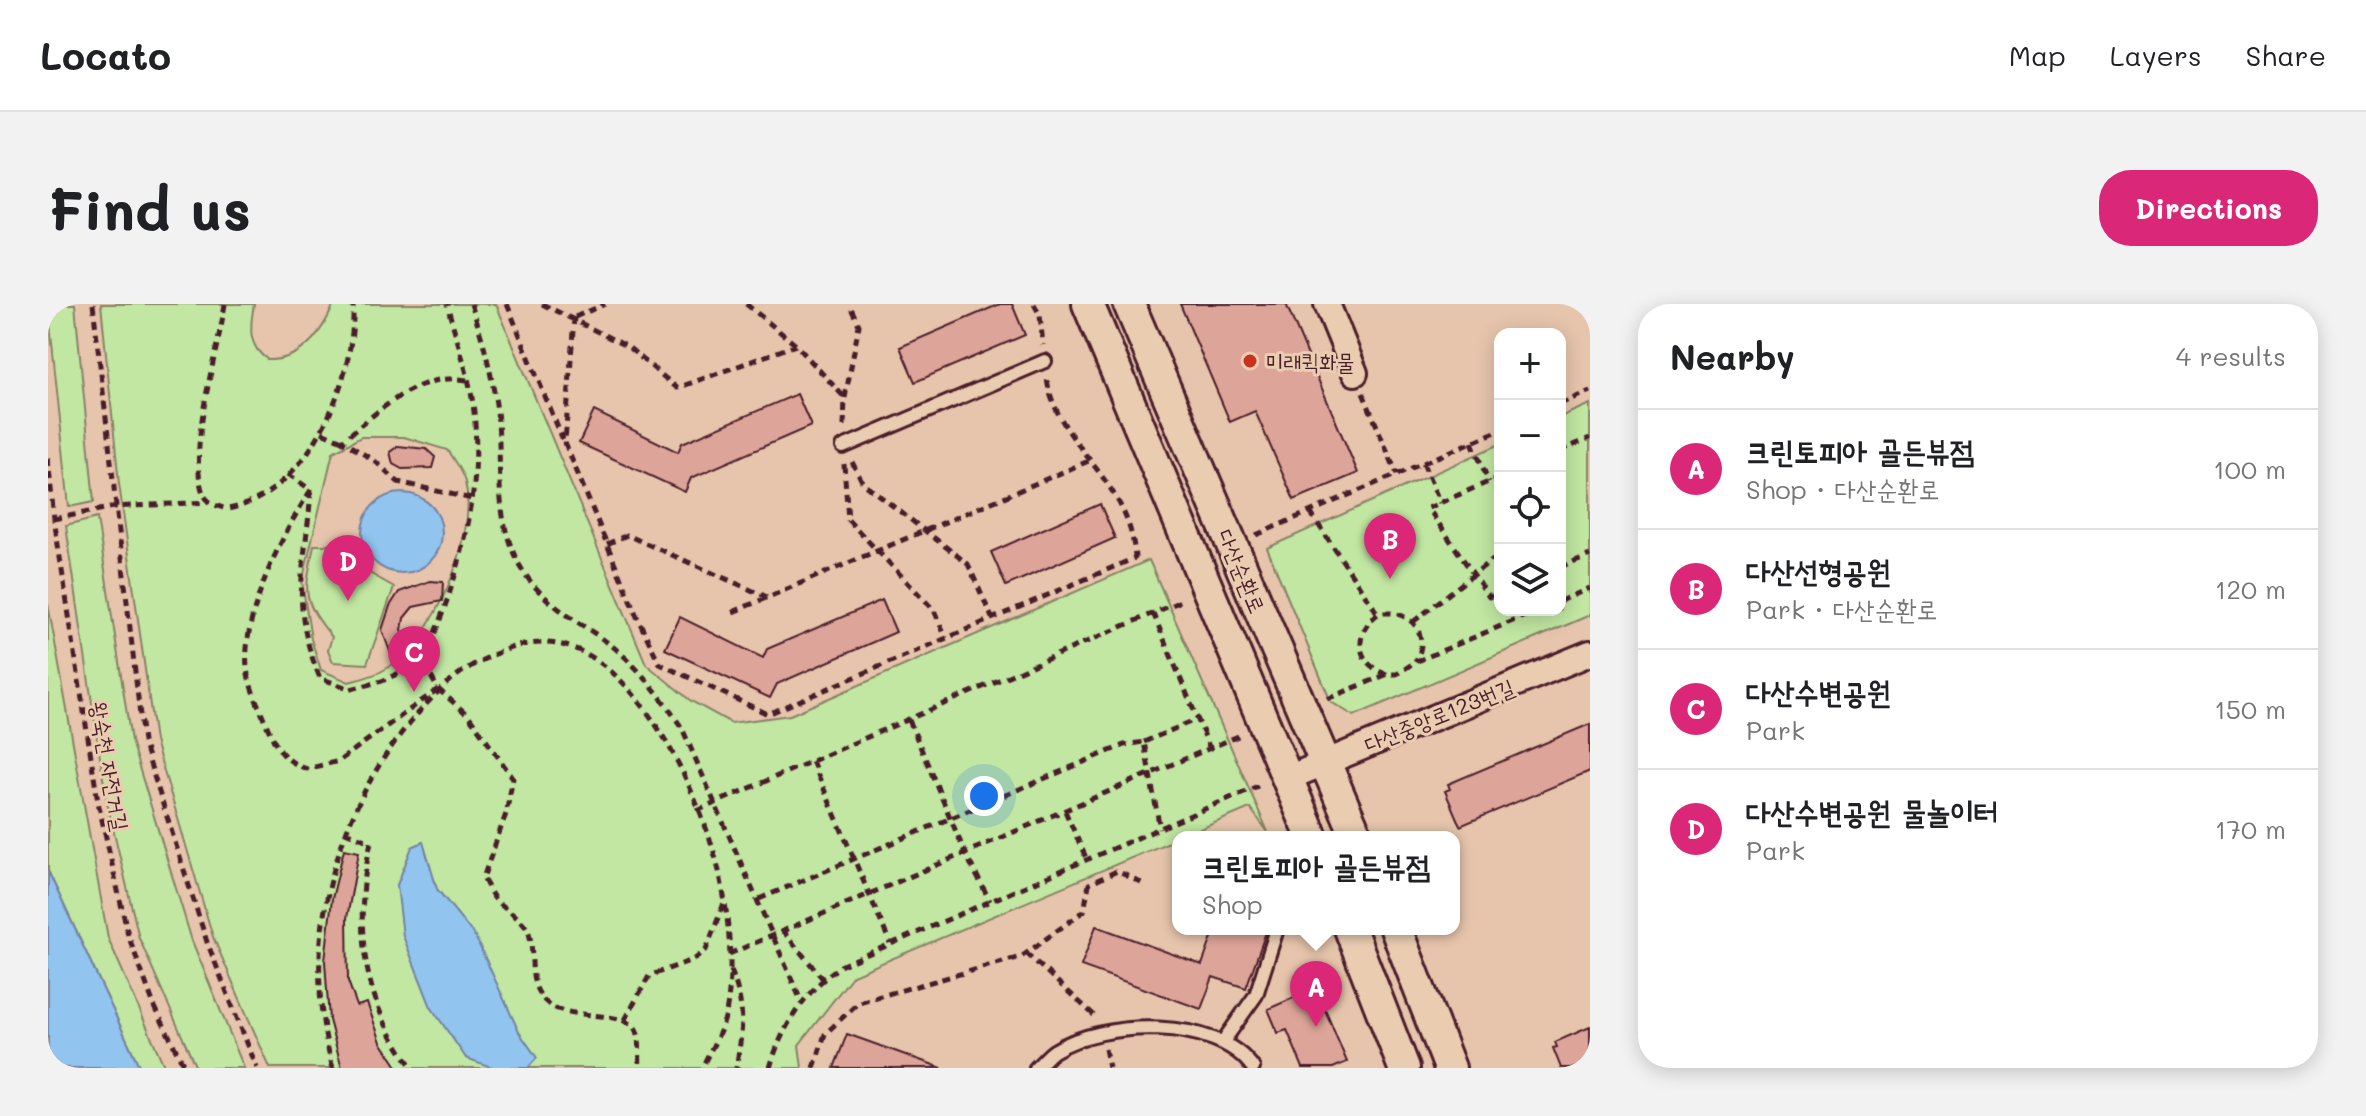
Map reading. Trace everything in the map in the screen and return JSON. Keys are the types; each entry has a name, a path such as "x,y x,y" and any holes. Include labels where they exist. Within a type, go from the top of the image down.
{"street":[{"name":"다산순환로","path":"1088,304 1310,831"},
{"name":"다산순환로","path":"1129,304 1355,831"},
{"path":"1329,305 1355,373"},
{"name":"다산중앙로123번길","path":"1288,778 1590,653"},
{"path":"1352,935 1404,1068"},
{"path":"1398,935 1450,1068"}],"lane":[{"path":"843,447 1045,361"},
{"path":"1222,1043 1256,995 1275,935"},
{"path":"1036,1068 1055,1051 1101,1033 1156,1027 1208,1036 1222,1043 1253,1068"}],"path":[{"path":"93,304 143,742 207,942 257,1068"},
{"path":"209,502 203,493 199,468 203,420 225,304"},
{"path":"54,519 140,504 209,502 228,509 241,506 288,474 322,432 346,366 353,304"},
{"path":"311,490 298,592 306,643 320,678 351,689 382,681 423,662 460,562 472,499 474,412 447,304"},
{"path":"471,304 484,341 497,412 500,512 518,562 539,591 567,617 610,644 660,695 682,728 802,1003"},
{"path":"507,304 660,664 768,714 1135,558 1134,537 1119,498 1091,460 1049,391 1040,315 1034,304"},
{"path":"542,304 574,317 628,347 677,388 796,345"},
{"path":"574,317 605,304"},
{"path":"746,304 796,345 845,398"},
{"path":"849,304 859,325 845,398 843,447 848,520 934,610 946,638"},
{"path":"565,443 574,317"},
{"path":"1355,373 1397,474"},
{"path":"342,441 391,403 431,380 447,376 467,380"},
{"path":"1566,402 1589,394"},
{"path":"322,432 375,461 398,482 472,499"},
{"path":"1252,537 1494,433"},
{"path":"1566,448 1590,438"},
{"path":"1472,442 1489,482"},
{"path":"843,447 863,483 968,564 992,618"},
{"name":"왕숙천 자전거길","path":"48,458 54,519 98,802 128,935 154,1005 185,1068"},
{"path":"733,612 1091,460"},
{"path":"1423,463 1440,503"},
{"path":"288,474 311,490"},
{"path":"1494,480 1428,508 1489,597 1494,595"},
{"path":"311,490 297,511 266,579 247,645 252,692 281,755 307,769 322,768 375,737 438,689 498,651 516,646 565,645 590,656 619,680 647,711 666,742 710,842 724,903 729,966 726,1014 702,1068"},
{"path":"1310,512 1378,614"},
{"path":"607,544 627,535 768,597"},
{"path":"1566,565 1590,555"},
{"path":"1413,622 1493,559"},
{"path":"1566,598 1590,588"},
{"path":"697,811 1181,601"},
{"path":"1153,613 1210,749"},
{"path":"1388,674 1369,666 1360,649 1363,629 1378,614 1399,613 1413,622 1422,645 1415,662"},
{"path":"1325,700 1388,674 1397,674 1415,662 1525,616"},
{"path":"423,662 438,689 469,716 513,778 506,814 483,878 492,896 523,921 529,934 536,989 548,1004 565,1012 625,1020 634,1026 639,1035 640,1068"},
{"path":"333,1068 323,1022 321,962 328,899 345,832 358,799 382,758 438,689"},
{"path":"909,719 950,820 990,901"},
{"path":"759,899 1124,745 1144,742 1197,719"},
{"path":"729,954 1251,731"},
{"path":"1144,742 1160,829"},
{"path":"812,761 890,943"},
{"path":"770,1068 802,1003 823,979 842,965 1258,786"},
{"path":"1065,811 1087,860"},
{"path":"345,832 371,842 361,900 367,972 387,1027 413,1068"},
{"path":"814,1068 825,1034 859,1002 1026,953 1084,911 1089,884 1117,871 1143,884"},
{"path":"625,1020 649,976 695,959 706,950 724,903"},
{"path":"782,930 823,979"},
{"path":"1026,953 1098,1018 1109,1068"},
{"path":"729,966 743,1002 744,1021 736,1068"}],"green space":[{"path":"48,304 75,304 94,502 69,507"},
{"path":"101,304 254,304 253,342 268,360 280,359 301,350 317,334 334,304 496,304 646,664 691,701 731,723 790,715 1149,560 1268,831 1250,808 1195,831 1172,831 1172,841 853,975 799,1045 802,1068 270,1068 213,937 155,741 119,484","holes":["361,437 404,437 447,450 462,474 468,505 458,558 435,613 419,637 384,670 349,682 321,670 311,639 302,582 333,452"]},
{"path":"1590,404 1590,615 1354,716 1331,702 1267,548 1494,447 1494,616 1566,616 1566,414"},
{"path":"97,518 131,741 192,941 244,1068 196,1068 139,938 106,798 66,526"},
{"path":"314,545 331,545 341,557 394,587 367,664 333,662 328,650 332,637 314,613 308,594"},
{"path":"48,604 108,938 165,1068 140,1068 48,871"}],"water":[{"path":"402,493 417,496 430,505 439,518 442,533 439,548 430,561 417,570 402,573 387,570 374,561 365,548 362,533 365,518 374,505 387,496"},
{"path":"423,842 437,889 475,936 519,1032 537,1058 528,1068 494,1068 466,1058 431,1007 403,936 397,885 412,847"},
{"path":"48,871 140,1068 48,1068"}],"building":[{"path":"1000,304 1012,304 1025,335 915,382 900,347"},
{"path":"1180,304 1286,304 1358,473 1294,500 1255,411 1230,422"},
{"path":"797,394 811,426 691,478 685,492 579,443 594,411 678,452 682,443"},
{"path":"398,446 426,449 435,457 432,468 402,469 393,464 390,452"},
{"path":"1100,504 1115,538 1006,586 991,552"},
{"path":"430,581 443,582 442,601 413,607 404,618 402,630 407,643 391,654 382,630 390,606 399,592"},
{"path":"882,600 896,632 777,684 770,698 665,649 680,617 763,658 767,649"},
{"path":"1590,724 1590,771 1460,826 1445,791 1450,789 1448,784"},
{"path":"344,849 359,852 347,918 348,981 357,1006 367,1003 381,1042 398,1068 342,1068 329,1020 325,961 332,899"},
{"path":"1096,926 1202,965 1213,935 1265,935 1246,988 1213,977 1201,1009 1081,966"},
{"path":"1316,988 1347,1062 1333,1068 1303,1068 1287,1030 1278,1033 1268,1009"},
{"path":"1590,1027 1590,1068 1561,1068 1553,1048 1557,1047 1555,1042"},
{"path":"847,1034 942,1068 834,1068"}],"place":[{"name":"미래퀵화물","path":"1250,361"},
{"name":"다산선형공원","path":"1390,579"},
{"name":"다산수변공원 물놀이터","path":"348,601"},
{"name":"다산수변공원","path":"414,692"},
{"name":"크린토피아 골든뷰점","path":"1316,1027"}]}
